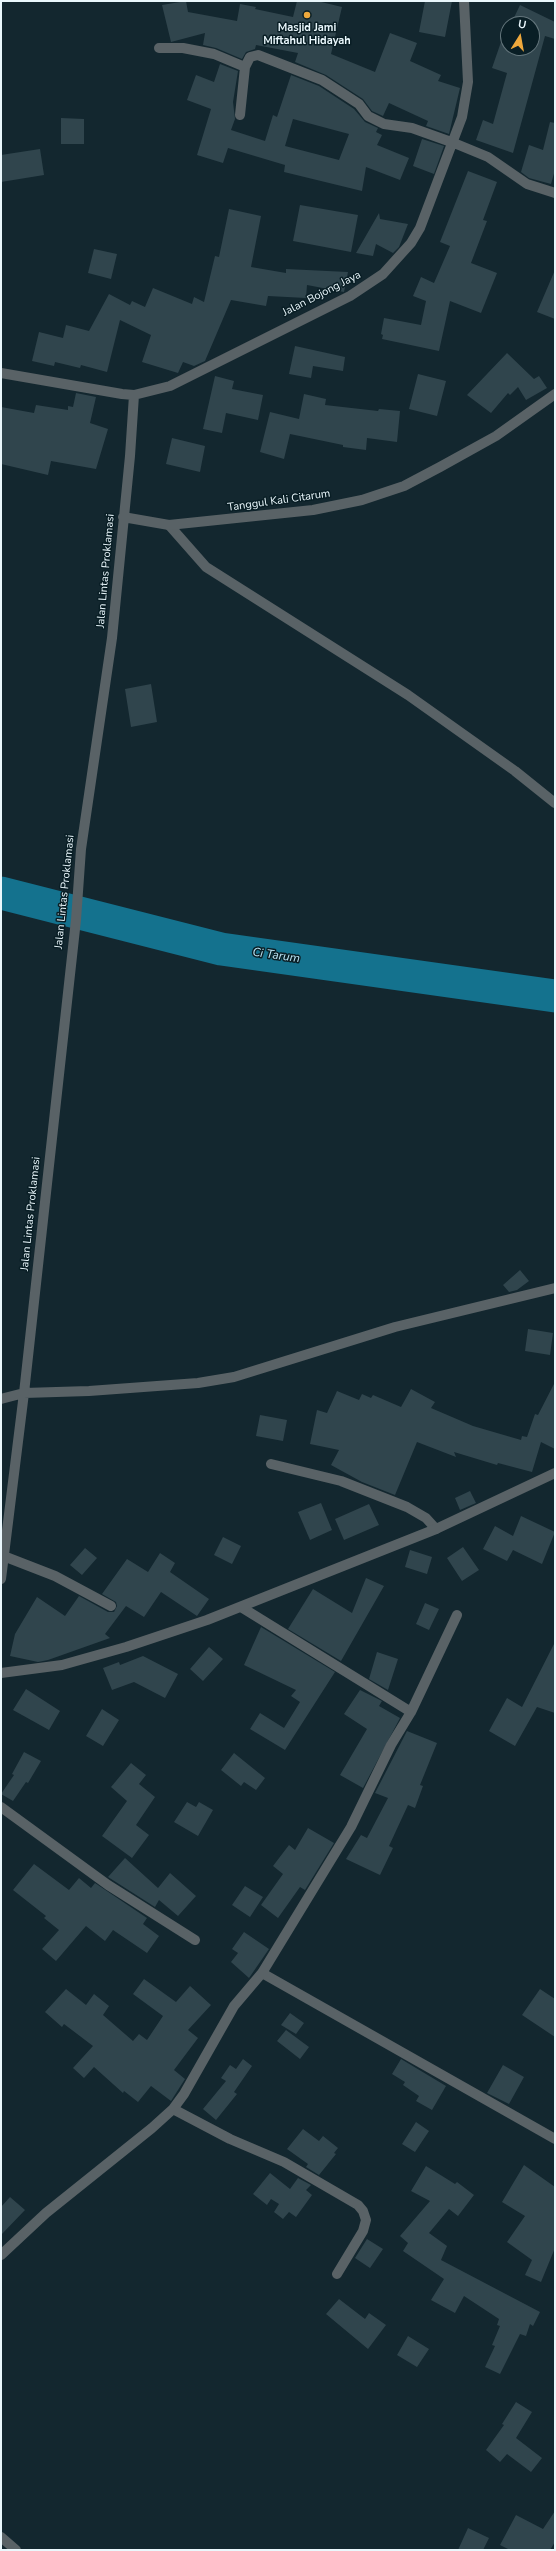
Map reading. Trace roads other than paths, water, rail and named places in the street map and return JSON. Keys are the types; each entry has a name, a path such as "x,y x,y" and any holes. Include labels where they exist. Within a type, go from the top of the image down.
{"street":[{"name":"Jalan Bojong Jaya","path":"1,373 134,395 170,386 350,296 383,274 411,243 420,228 454,143 462,117 468,82 464,1"},
{"path":"159,48 183,48 214,54 245,67"},
{"path":"240,115 245,67 250,57 258,55 322,80 359,104 368,116 384,124 412,128 454,143 488,157 528,184 555,193"},
{"name":"Tanggul Kali Citarum","path":"123,517 169,525 313,510 376,495 404,486 496,436 555,394"},
{"name":"Jalan Lintas Proklamasi","path":"1,1579 6,1557 67,983 76,920 81,849 103,710 130,456 134,395"},
{"path":"169,525 206,567 408,695 515,771 555,803"},
{"path":"1,1399 24,1393 89,1391 198,1383 234,1377 395,1328 555,1288"},
{"path":"271,1464 341,1481 392,1501 426,1518 436,1529"},
{"path":"1,1673 62,1665 119,1649 240,1607 436,1529 555,1473"},
{"path":"6,1557 61,1578 111,1606"},
{"path":"240,1607 411,1712"},
{"path":"1,2255 46,2213 173,2109 234,2006 262,1973 351,1827 391,1745 411,1712 457,1615"},
{"path":"1,1807 108,1885 194,1940"},
{"path":"262,1973 555,2139"},
{"path":"173,2109 224,2136 284,2162 358,2205 363,2211 366,2220 362,2231 337,2274"},
{"path":"1,2537 16,2550"}],"waterway":[{"name":"Ci Tarum","path":"1,893 221,949 555,996"}],"place":[{"name":"Masjid Jami Miftahul Hidayah","path":"307,15"}]}
